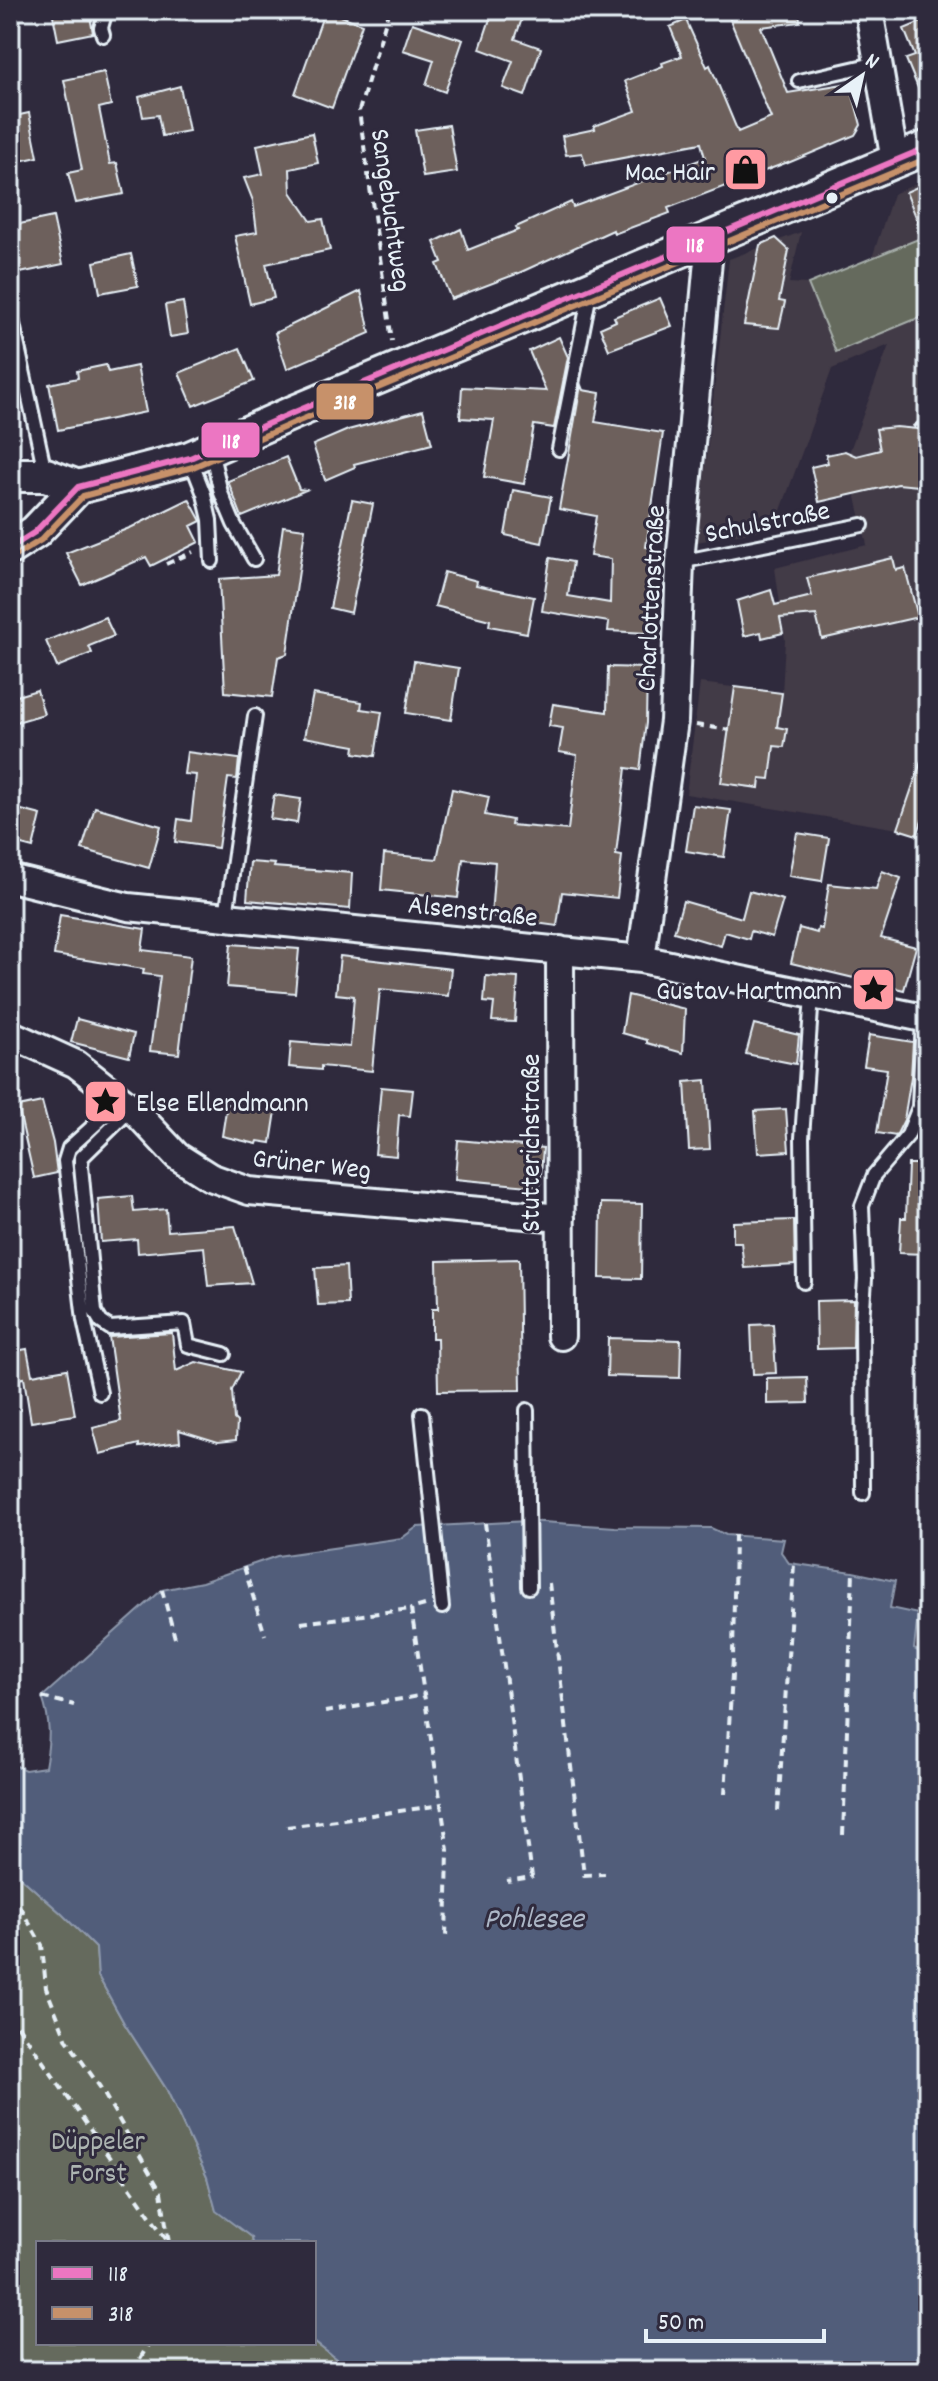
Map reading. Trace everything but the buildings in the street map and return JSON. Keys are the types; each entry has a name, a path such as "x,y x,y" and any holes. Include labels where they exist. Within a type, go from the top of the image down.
{"street":[{"path":"869,10 895,161"},
{"path":"10,548 35,532 78,487 200,454 928,147"},
{"name":"Charlottenstraße","path":"641,959 674,721 680,562 710,239"},
{"path":"10,475 46,475 78,487"},
{"name":"Alsenstraße","path":"10,878 128,907 641,959 926,1019"},
{"name":"Stutterichstraße","path":"560,950 561,1336"},
{"name":"Grüner Weg","path":"10,1034 76,1064 127,1104 177,1156 210,1177 249,1191 561,1218"}],"lane":[{"path":"103,35 101,28 106,10"},
{"path":"799,81 878,63"},
{"path":"559,449 591,290"},
{"path":"10,310 46,475"},
{"path":"200,454 210,520 212,561"},
{"path":"200,454 254,559"},
{"name":"Schulstraße","path":"680,562 862,525"},
{"path":"226,916 255,716"},
{"path":"804,1282 802,1138 812,995"},
{"path":"863,1493 862,1322 865,1279 862,1206 874,1175 908,1135 916,1117 926,1019"},
{"path":"127,1104 82,1157 95,1312 101,1322 110,1328 184,1323 188,1345 224,1354"},
{"path":"100,1393 84,1320 65,1161 69,1148 127,1104"},
{"path":"527,1410 529,1587"},
{"path":"422,1414 442,1607"}],"path":[{"name":"Sangebuchtweg","path":"389,10 359,111 396,371"},
{"path":"913,427 928,416"},
{"path":"166,564 210,545"},
{"path":"674,721 730,730"},
{"path":"485,1523 532,1877 507,1881"},
{"path":"725,1794 733,1658 735,1535"},
{"path":"778,1811 794,1564"},
{"path":"244,1567 265,1635"},
{"path":"843,1835 853,1572"},
{"path":"548,1583 584,1875 605,1874"},
{"path":"162,1590 175,1638"},
{"path":"301,1623 425,1606"},
{"path":"411,1609 448,1850 446,1939"},
{"path":"325,1712 425,1695"},
{"path":"42,1697 74,1705"},
{"path":"287,1827 442,1805"},
{"path":"10,1896 42,1945 46,1988 67,2040 100,2087 161,2192 169,2241"},
{"path":"10,2014 168,2241"},
{"path":"133,2371 148,2345"}],"shaded area":[{"path":"928,179 928,750 925,749 898,829 686,794 700,683 782,693 785,640 775,568 867,545 847,458 889,345 832,369 775,527 697,542 729,259 801,232 789,283 808,284 872,258 893,194"}],"green space":[{"path":"928,235 928,314 836,352 808,284"},
{"name":"Düppeler Forst","path":"10,1868 96,1948 98,1976 167,2090 207,2177 216,2210 251,2237 252,2241 36,2241 36,2345 316,2344 352,2371 10,2371"}],"water":[{"name":"Pohlesee","path":"528,1521 615,1527 711,1528 726,1535 784,1539 781,1552 789,1563 895,1581 890,1608 918,1614 914,1649 928,1655 928,2371 352,2371 316,2344 316,2241 252,2241 251,2237 216,2211 207,2177 167,2090 98,1976 96,1948 10,1868 10,1763 25,1770 45,1767 49,1732 42,1697 162,1590 202,1582 277,1556 402,1538 417,1527"}],"transit line":[{"name":"118","path":"10,548 35,532 78,487 190,458 928,147"},
{"name":"318","path":"15,556 41,540 83,496 193,467 928,158"}],"place":[{"name":"Mac Hair","path":"746,170"},
{"name":"Gustav Hartmann","path":"873,989"},
{"name":"Else Ellendmann","path":"105,1101"}]}
